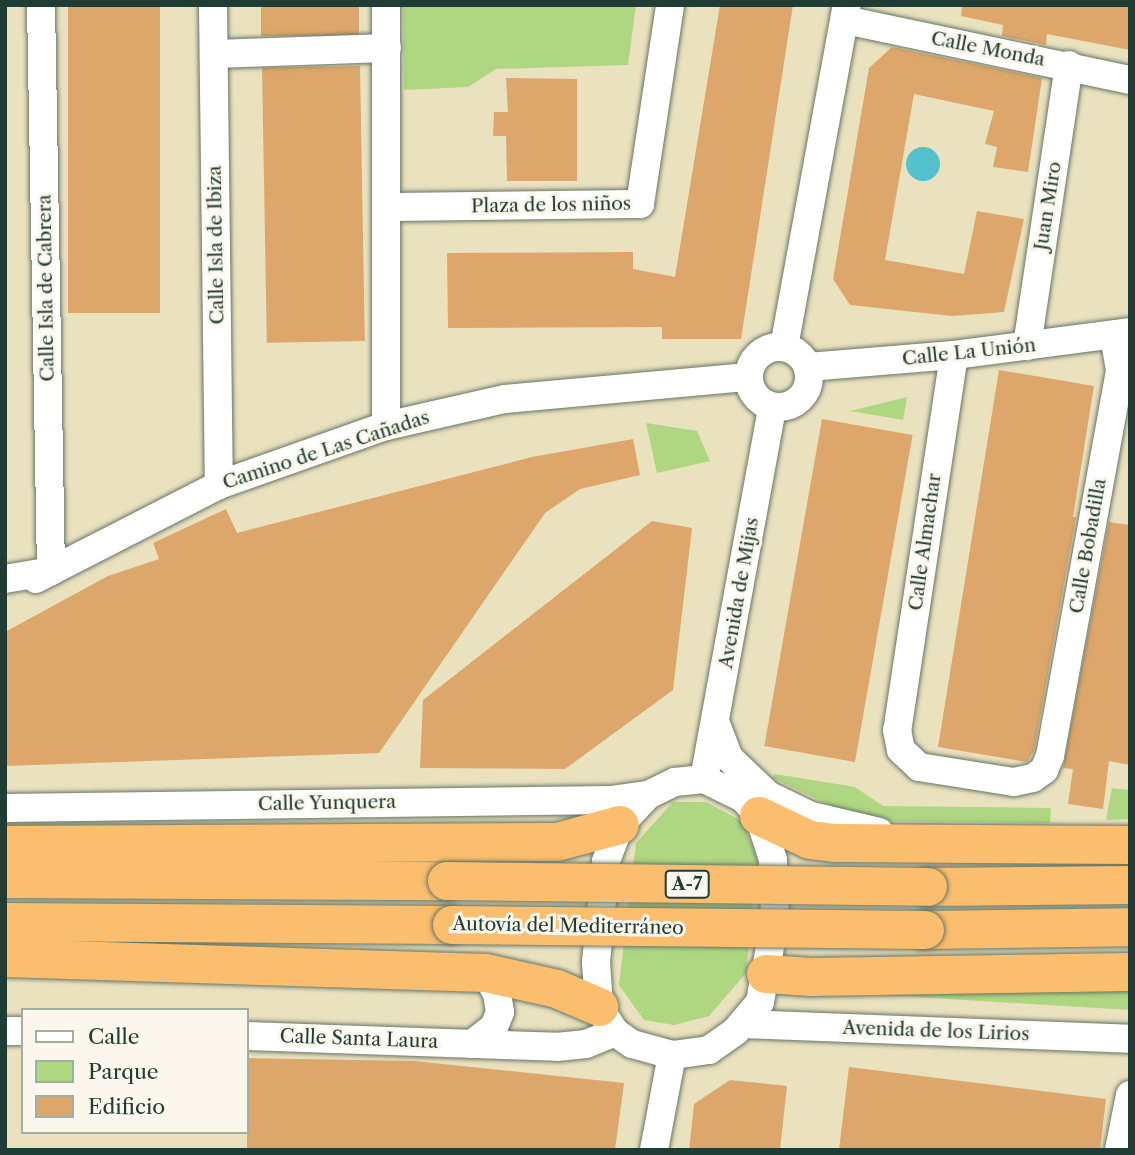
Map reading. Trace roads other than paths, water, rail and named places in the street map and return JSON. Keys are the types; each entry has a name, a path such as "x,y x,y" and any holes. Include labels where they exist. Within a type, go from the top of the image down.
{"highway":[{"path":"759,816 810,840 943,846 1130,845"},
{"path":"5,845 557,842 620,825"},
{"name":"A-7","path":"5,879 928,887 1130,885"},
{"name":"Autovía del Mediterráneo","path":"5,922 925,930 1130,928"},
{"path":"5,958 486,973 557,989 607,1020"},
{"path":"766,974 811,977 1130,972"}],"street":[{"name":"Calle Isla de Cabrera","path":"41,5 51,571"},
{"name":"Calle Isla de Ibiza","path":"213,5 219,485"},
{"path":"386,5 387,426"},
{"name":"Plaza de los niños","path":"388,207 640,204 670,5"},
{"path":"784,347 846,13"},
{"name":"Calle Monda","path":"846,13 1130,80"},
{"path":"214,54 387,48"},
{"name":"Juan Miro","path":"1027,346 1069,65"},
{"name":"Calle La Unión","path":"808,367 954,355 1122,334"},
{"name":"Calle Bobadilla","path":"897,730 901,750 919,767 1014,782 1033,778 1044,770 1050,756 1120,370 1122,334"},
{"path":"773,347 784,347 799,354 808,367 805,394 791,406 772,407 755,396 748,377 755,358 773,347"},
{"name":"Calle Almachar","path":"897,730 954,355"},
{"name":"Camino de Las Cañadas","path":"5,579 51,571 219,485 387,426 505,399 748,377"},
{"name":"Avenida de Mijas","path":"704,779 772,407"},
{"path":"5,594 51,571"},
{"path":"716,724 720,743 744,776 792,810 943,846"},
{"path":"704,779 743,798 759,816 773,860 775,920 760,1002 743,1024 709,1050 672,1055 632,1044 607,1020 596,962 606,861 620,825 648,795 675,782 704,779"},
{"name":"Calle Yunquera","path":"5,808 597,801 648,795"},
{"path":"472,1044 494,1027 500,1012 498,994 486,973"},
{"name":"Calle Santa Laura","path":"248,1036 557,1047 586,1044 607,1020"},
{"name":"Avenida de los Lirios","path":"743,1024 1130,1040"},
{"path":"654,1150 672,1055"},
{"path":"1119,1150 1130,1095"}],"water":[{"path":"923,147 935,152 940,164 935,176 923,181 911,176 906,164 911,152"}]}
